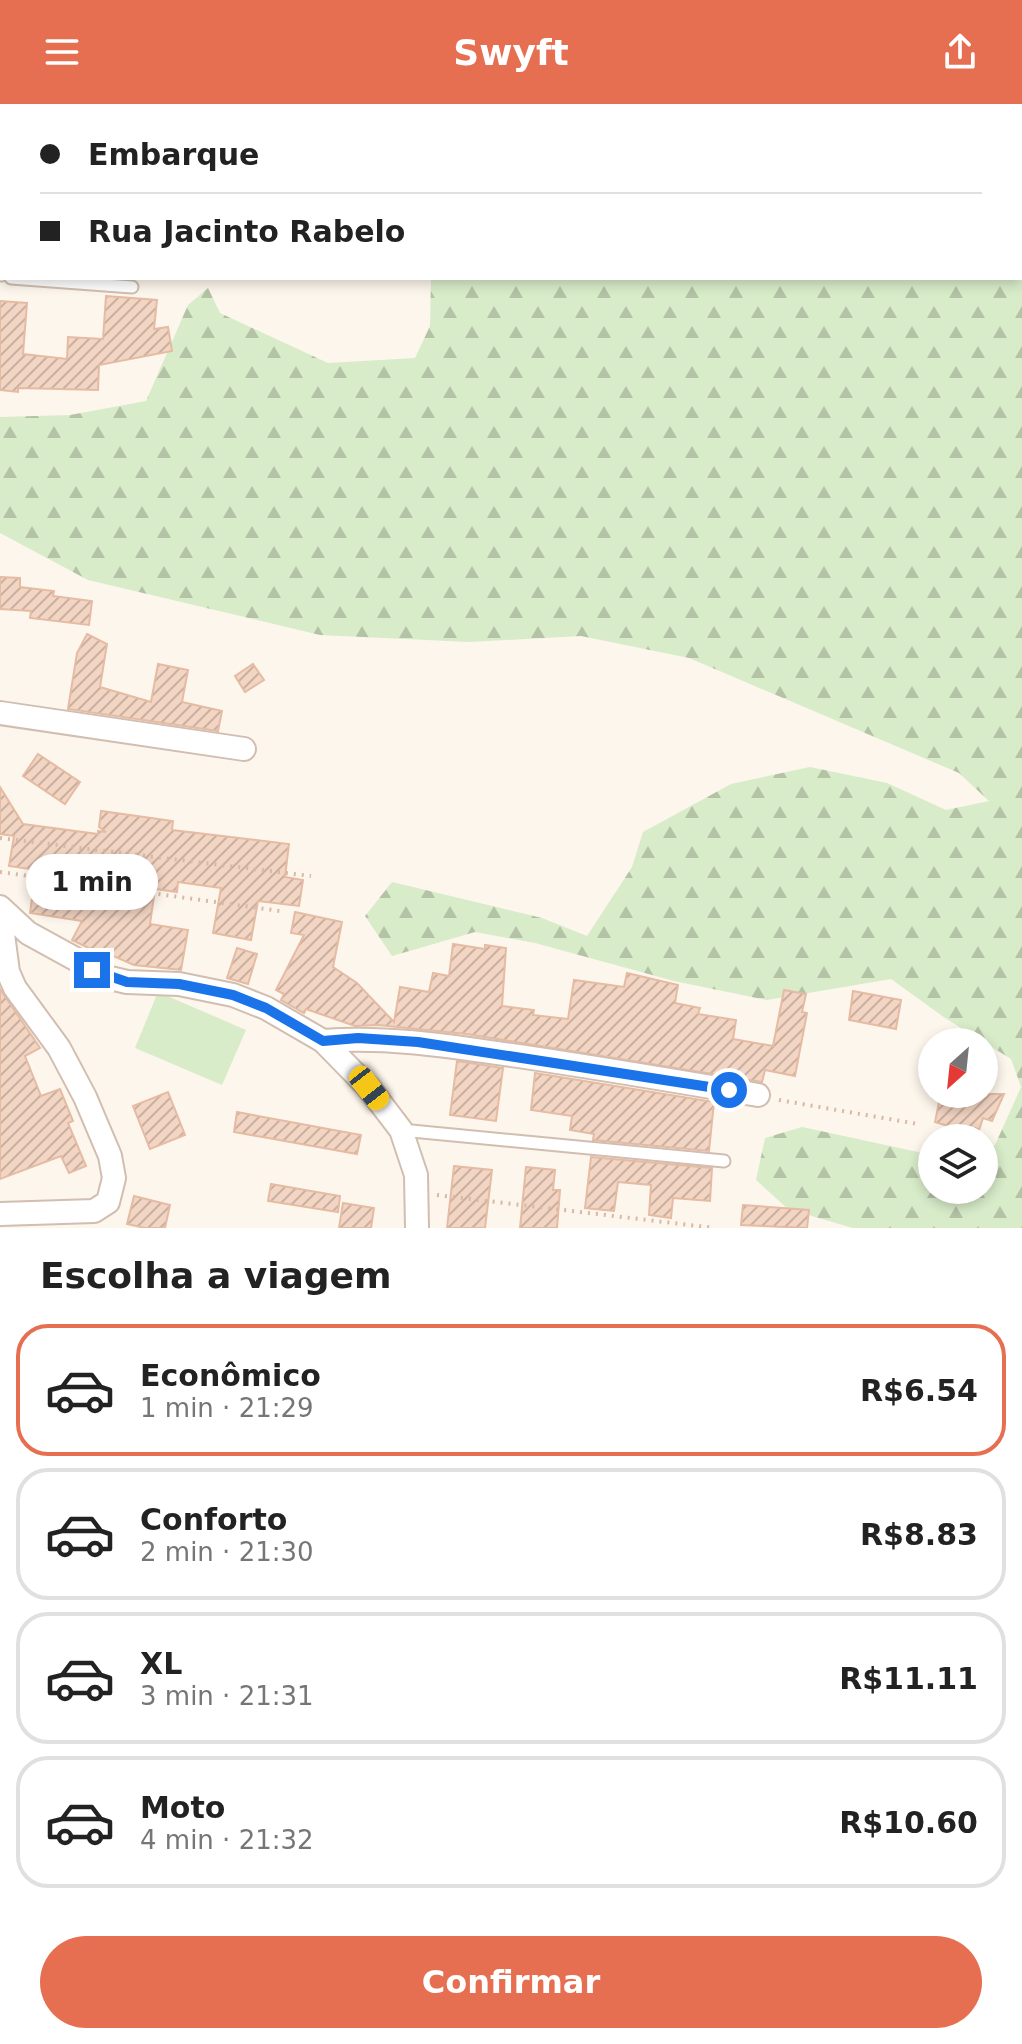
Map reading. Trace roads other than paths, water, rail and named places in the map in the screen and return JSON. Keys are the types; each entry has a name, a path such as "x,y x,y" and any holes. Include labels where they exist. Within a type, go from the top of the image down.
{"street":[{"path":"0,208 0,241"},
{"path":"0,713 244,749"},
{"path":"0,909 28,933 110,978 191,986 233,995 266,1008 323,1041 369,1088 401,1130 413,1159 418,1193 417,1228"},
{"path":"0,909 8,972 25,1005 59,1048 85,1097 110,1156 114,1178 108,1202 94,1211 0,1214"},
{"path":"323,1041 358,1038 418,1042 582,1065 758,1095"}],"lane":[{"path":"38,280 132,287"},
{"path":"401,1130 724,1161"}]}
